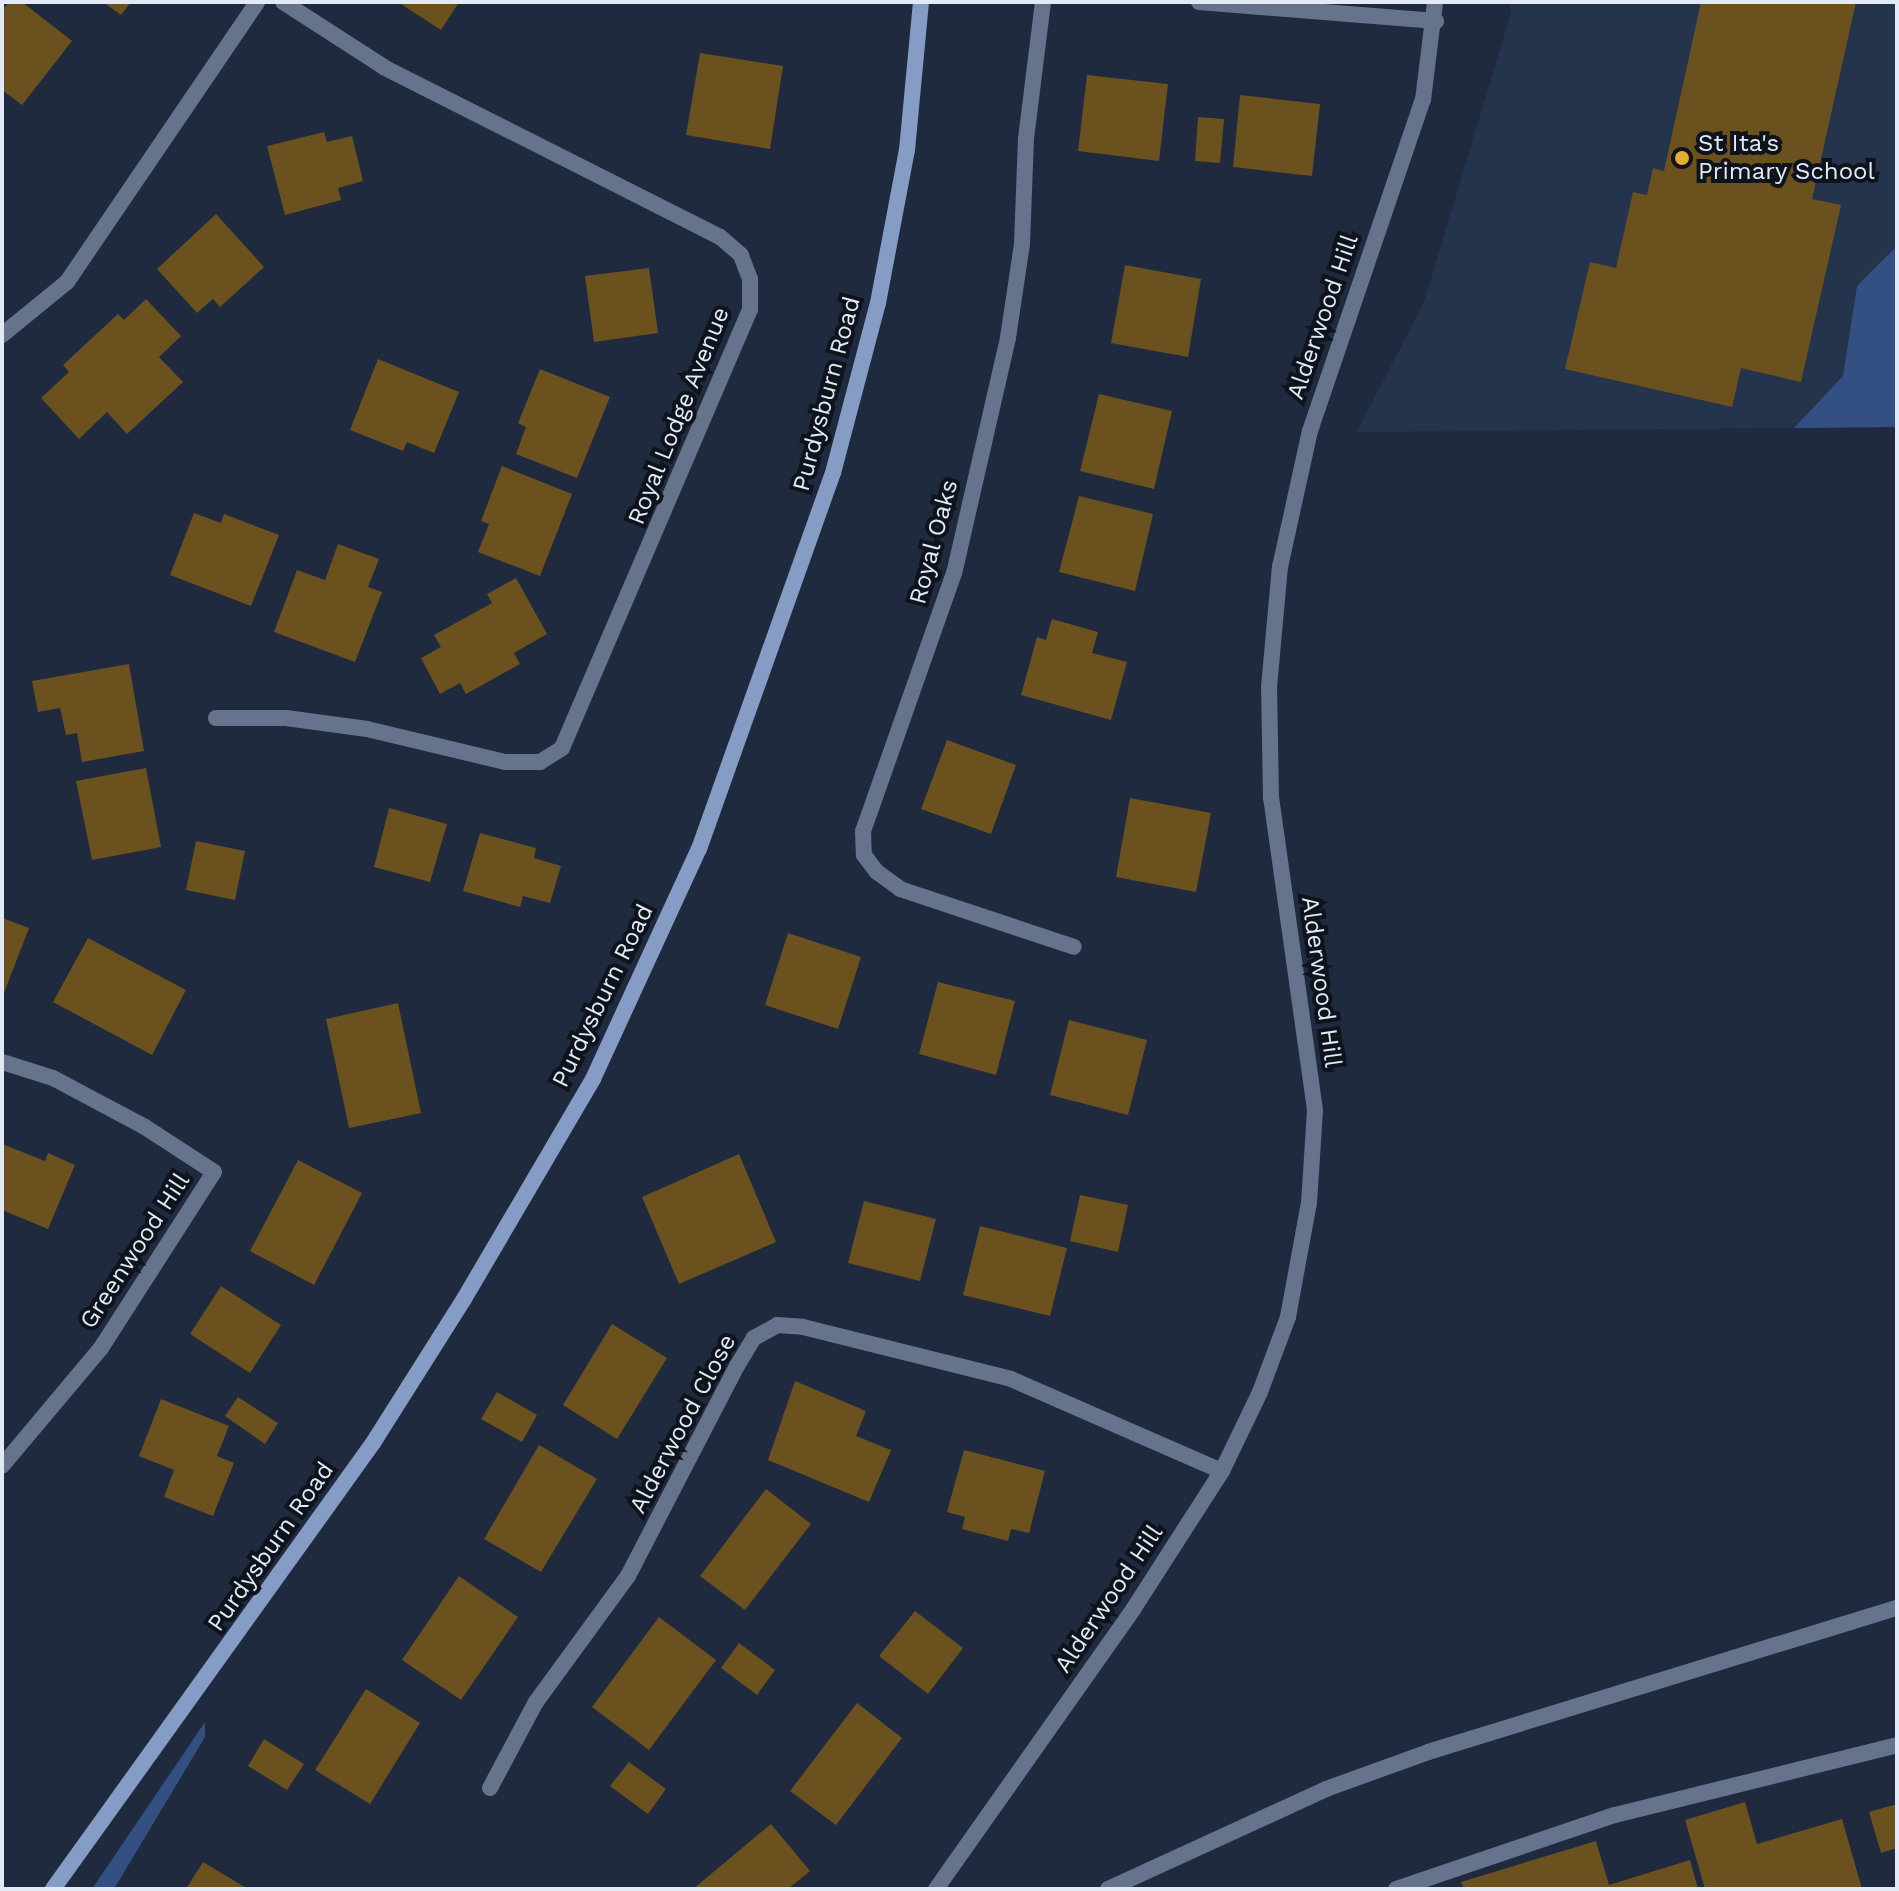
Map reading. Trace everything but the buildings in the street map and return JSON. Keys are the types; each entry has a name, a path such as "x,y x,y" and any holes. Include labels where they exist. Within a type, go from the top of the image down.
{"street":[{"path":"2,335 67,282 257,2"},
{"name":"Royal Lodge Avenue","path":"216,718 286,718 367,729 505,762 540,762 562,748 750,310 750,279 741,255 720,237 384,67 283,2"},
{"name":"Purdysburn Road","path":"53,1889 222,1660 382,1430 593,1079 679,892 777,641 833,473 878,303 904,165 921,2"},
{"name":"Royal Oaks","path":"1043,2 1026,139 1022,244 1008,338 954,573 863,831 864,855 877,872 900,889 1074,947"},
{"path":"1199,2 1436,21"},
{"name":"Alderwood Hill","path":"936,1889 1134,1608 1222,1471 1260,1392 1288,1317 1309,1203 1315,1110 1271,798 1269,687 1280,567 1310,431 1423,100 1436,21 1435,2"},
{"name":"Greenwood Hill","path":"2,1062 53,1078 145,1127 214,1172 101,1348 2,1466"},
{"name":"Alderwood Close","path":"490,1788 536,1702 628,1576 754,1338 777,1325 1011,1379 1222,1471"},
{"path":"1108,1889 1326,1789 1428,1752 1897,1608"},
{"path":"1396,1889 1615,1815 1897,1745"}],"shaded area":[{"name":"St Ita's Primary School","path":"1510,2 1897,2 1897,427 1357,432 1424,302 1511,13"},
{"path":"1897,246 1897,427 1794,428 1843,376 1857,286"},
{"path":"205,1722 205,1737 114,1889 92,1889"}],"place":[{"name":"St Ita's Primary School","path":"1682,158"}]}
